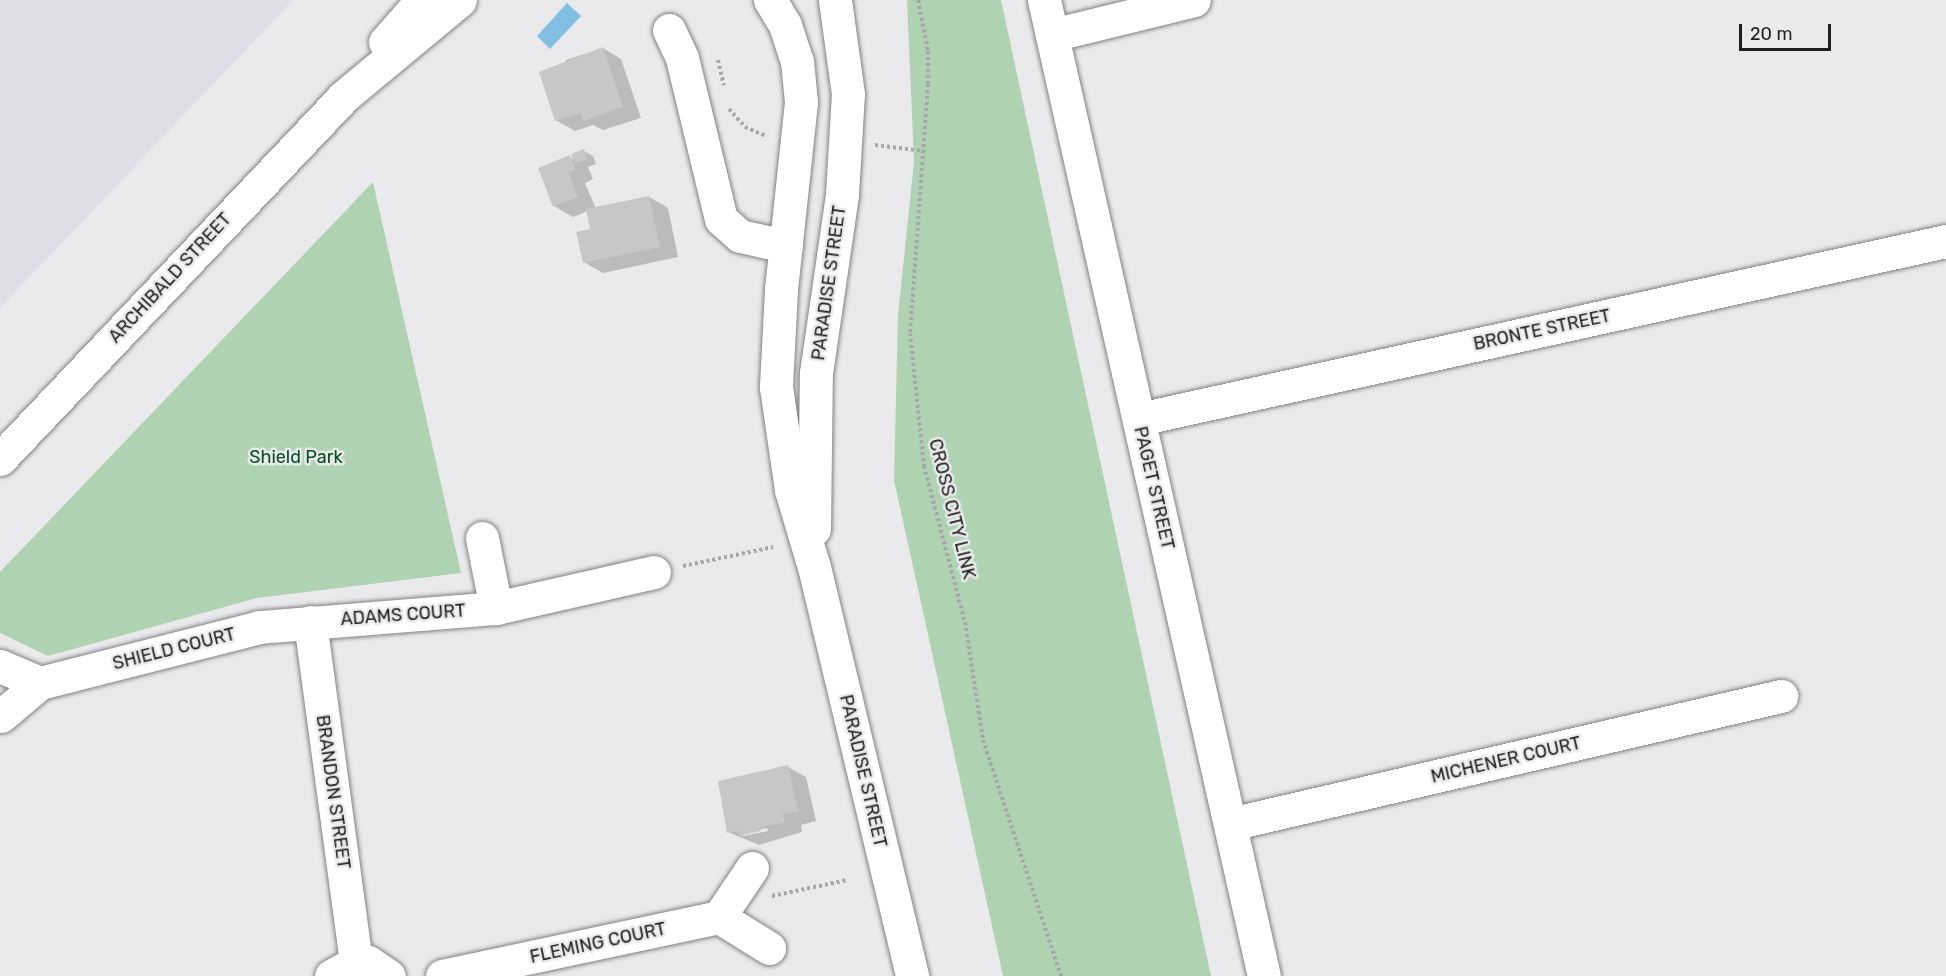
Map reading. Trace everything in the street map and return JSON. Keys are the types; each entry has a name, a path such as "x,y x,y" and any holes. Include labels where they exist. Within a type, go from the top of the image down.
{"street":[{"name":"ARCHIBALD STREET","path":"0,459 342,98 422,0"},
{"name":"ARCHIBALD STREET","path":"342,98 460,0"},
{"name":"PARADISE STREET","path":"770,0 785,25 797,61 801,102 786,246 776,387 791,490 814,567 912,976"},
{"name":"PARADISE STREET","path":"814,567 816,373 842,194 848,94 835,0"},
{"name":"PAGET STREET","path":"1044,0 1264,976"},
{"path":"1052,35 1194,0"},
{"path":"669,30 682,58 721,219 740,236 786,246"},
{"name":"BRONTE STREET","path":"1138,419 1946,242"},
{"path":"482,538 496,608"},
{"name":"ADAMS COURT","path":"310,622 496,608 654,572"},
{"name":"SHIELD COURT","path":"1,716 40,683 259,627 310,622"},
{"name":"BRANDON STREET","path":"310,622 343,969"},
{"path":"0,666 40,683"},
{"name":"MICHENER COURT","path":"1230,824 1781,696"},
{"path":"752,868 719,917 769,948"},
{"name":"FLEMING COURT","path":"442,976 719,917"},
{"path":"343,969 374,965 389,976"}],"path":[{"name":"CROSS CITY LINK","path":"918,0 928,51 910,333 924,466 952,564 983,740 1061,976"},
{"path":"716,56 725,93"},
{"path":"726,99 732,115 745,127 771,137"},
{"path":"866,144 923,150"},
{"path":"654,572 773,547"},
{"path":"768,897 847,880"}],"shaded area":[{"path":"0,0 293,0 0,308"}],"green space":[{"path":"907,0 1001,0 1211,976 1003,976 894,480 898,315 914,162"},
{"name":"Shield Park","path":"373,182 461,573 257,598 48,656 0,633 0,572"}],"water":[{"path":"567,3 581,16 550,49 537,36"}],"building":[{"path":"603,47 623,107 583,121 581,113 555,121 539,72"},
{"path":"584,149 588,159 575,163 571,154"},
{"path":"570,155 575,169 568,172 578,197 553,207 538,168"},
{"path":"649,196 660,247 583,263 576,232 590,229 586,209"},
{"path":"788,765 798,811 783,814 785,822 759,828 760,831 739,836 738,831 727,833 718,781"}]}
